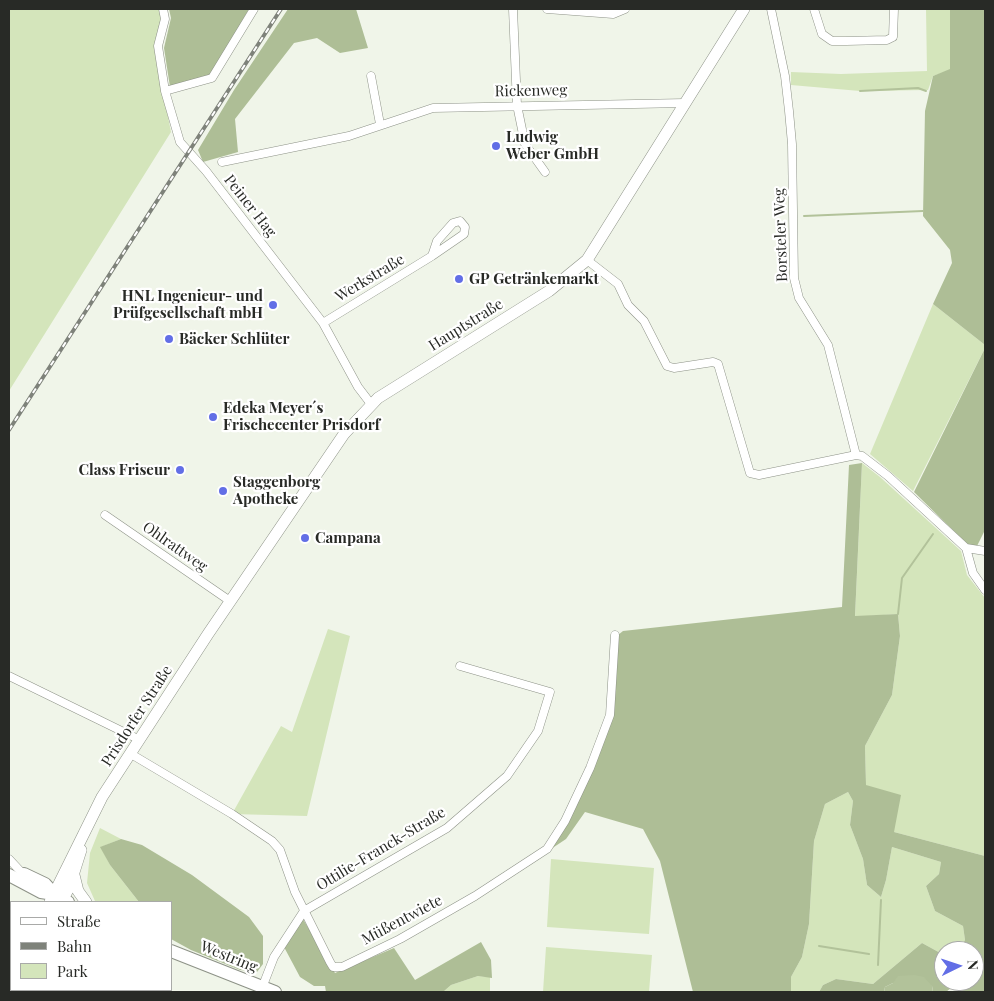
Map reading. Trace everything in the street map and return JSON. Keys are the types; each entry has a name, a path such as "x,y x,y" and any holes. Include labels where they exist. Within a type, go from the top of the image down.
{"main road":[{"name":"Hauptstraße","path":"208,634 333,449 371,404 549,291 587,260 744,9"},
{"name":"Prisdorfer Straße","path":"59,900 91,816 208,634"},
{"name":"Prisdorfer Straße","path":"59,900 74,873 91,816"},
{"path":"9,867 45,884 59,900"},
{"path":"74,873 76,886 85,901"},
{"path":"9,875 59,900"},
{"name":"Westring","path":"172,951 275,992"}],"street":[{"name":"Peiner Hag","path":"163,9 165,19 158,46 164,91 180,142 206,171 322,323 358,387 371,404"},
{"path":"164,91 212,78 254,9"},
{"path":"513,9 518,105 525,144 545,172"},
{"path":"547,9 613,14 625,9"},
{"name":"Borsteler Weg","path":"771,9 785,76 792,144 794,278 799,298 828,346 856,455"},
{"path":"814,9 822,34 832,41 846,42 893,38 894,9"},
{"path":"371,76 380,124"},
{"name":"Rickenweg","path":"222,162 349,136 380,124 433,108 685,103"},
{"name":"Werkstraße","path":"322,323 432,256 464,234 465,227 460,221 453,223 437,241 432,256"},
{"path":"587,260 618,284 628,305 644,321 667,366 674,368 713,362 718,364 750,473 759,475 856,455 862,456 888,476 966,548 973,573 985,590"},
{"name":"Ohlrattweg","path":"105,515 230,602"},
{"path":"966,548 985,551"},
{"name":"Müßentwiete","path":"131,754 232,814 272,841 280,850 304,912 333,967 342,967 400,939 475,896 547,849 565,821 582,786 610,715 615,635"},
{"name":"Ottilie-Franck-Straße","path":"262,988 274,957 304,912 447,828 507,776 538,731 550,692 460,666"},
{"path":"9,676 140,740"},
{"path":"9,858 22,873"}],"green space":[{"path":"9,9 160,9 161,19 154,46 171,132 9,391"},
{"path":"926,9 950,9 950,70 933,76 928,90 860,91 791,85 791,72 841,74 927,71"},
{"path":"933,304 985,345 985,348 913,491 870,454"},
{"path":"862,463 961,551 967,575 985,598 985,856 894,832 866,785 865,746 892,695 900,636 898,614 855,617"},
{"path":"328,629 350,636 307,816 232,814 281,726 292,732"},
{"path":"848,792 853,801 850,825 863,859 867,885 881,897 892,847 941,862 939,874 926,886 935,911 963,926 964,941 934,941 934,950 922,943 873,984 836,979 823,985 819,992 791,992 791,977 802,957 809,924 814,841 825,804"},
{"path":"100,828 121,839 101,847 110,865 138,901 95,901 87,883 90,853"},
{"path":"551,859 654,868 649,934 547,927"},
{"path":"546,947 652,955 649,992 543,992"},
{"path":"478,976 490,977 490,992 443,992 451,985"}],"shaded area":[{"path":"169,9 249,9 211,75 170,87 164,48 171,18"},
{"path":"288,9 356,9 368,48 340,53 317,38 294,43 235,119 238,152 203,162 198,150 234,90"},
{"path":"950,9 985,9 985,345 933,304 952,263 950,250 923,216 925,111 933,76 950,69"},
{"path":"985,348 985,530 977,546 968,545 914,492"},
{"path":"862,463 855,616 898,614 900,636 892,695 865,746 866,785 901,795 894,832 985,856 985,992 962,991 984,991 984,941 964,941 963,926 935,911 926,886 939,874 941,862 892,847 881,897 867,885 863,859 850,825 853,801 848,792 825,804 814,841 809,924 802,957 791,977 791,992 693,992 660,861 643,829 585,812 566,839 548,851 612,715 618,635 623,631 842,607 849,465"},
{"path":"121,839 142,845 192,875 249,917 263,936 263,964 257,972 240,970 191,950 172,940 172,901 138,901 110,865 100,847"},
{"path":"303,919 335,973 394,948 415,980 481,942 491,960 492,978 478,976 451,985 443,992 326,992 325,986 314,986 300,977 284,947"},
{"path":"922,943 934,950 934,991 947,991 946,992 933,992 932,986 893,983 885,987 884,992 819,992 823,985 836,979 873,984"},
{"path":"914,975 924,977 932,986 933,992 884,992 885,987 893,983 898,976"}],"waterway":[{"path":"860,91 918,88 926,91"},
{"path":"804,216 923,211"},
{"path":"898,614 902,578 933,534"},
{"path":"878,965 881,900"},
{"path":"819,946 869,954"}],"railway":[{"path":"9,430 281,9"}],"place":[{"name":"Ludwig Weber GmbH","path":"496,146"},
{"name":"GP Getränkemarkt","path":"459,279"},
{"name":"HNL Ingenieur- und Prüfgesellschaft mbH","path":"273,305"},
{"name":"Bäcker Schlüter","path":"169,339"},
{"name":"Edeka Meyer´s Frischecenter Prisdorf","path":"213,417"},
{"name":"Class Friseur","path":"180,470"},
{"name":"Staggenborg Apotheke","path":"223,491"},
{"name":"Campana","path":"305,538"}]}
